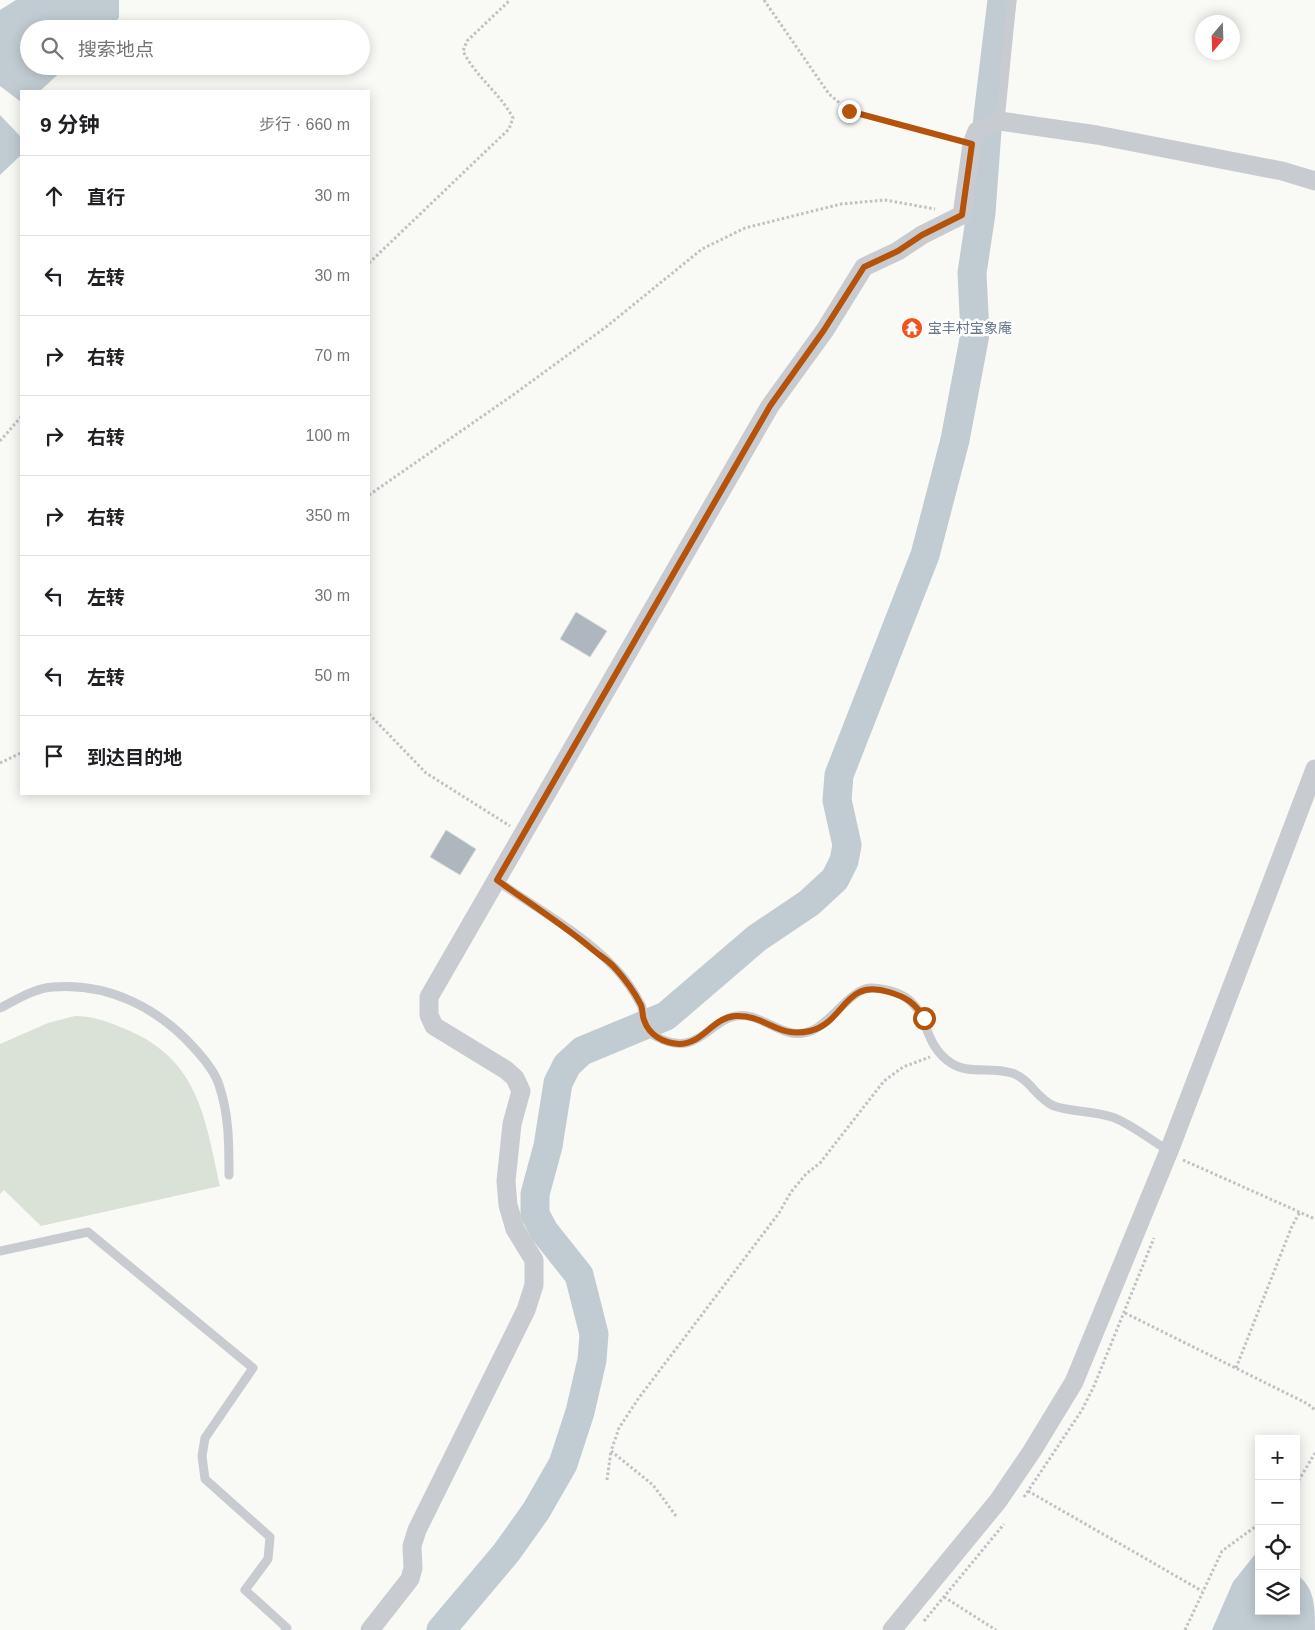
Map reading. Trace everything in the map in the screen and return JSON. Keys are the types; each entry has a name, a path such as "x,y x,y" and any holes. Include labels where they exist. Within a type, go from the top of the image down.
{"street":[{"path":"370,1630 410,1579 413,1568 412,1546 416,1530 526,1310 534,1285 534,1260 515,1229 507,1192 512,1124 521,1091 515,1078 506,1070 444,1034 434,1026 429,1015 430,997 770,406 824,330 864,267 898,251 922,235 962,215 975,137 1000,122 1097,135 1282,171 1315,181"},
{"path":"892,1630 998,1501 1062,1404 1090,1344 1169,1152 1315,768"}],"lane":[{"path":"1000,122 1012,0"},
{"path":"497,880 577,936 615,968 642,1007 643,1019 650,1033 676,1044 689,1044 698,1040 722,1020 734,1016 752,1017 781,1031 794,1034 813,1030 829,1021 856,993 868,988 900,995 915,1003 924,1018 929,1036 938,1051 951,1063 968,1070 992,1068 1013,1073 1030,1084 1042,1099 1054,1106 1112,1117 1169,1152"},
{"path":"0,1008 52,987 108,992 136,1002 160,1016 189,1042 205,1060 218,1083 229,1134 229,1175"},
{"path":"0,1251 88,1232 253,1368 205,1438 202,1456 205,1479 270,1537 268,1559 245,1590 287,1628 286,1630"}],"path":[{"path":"370,262 509,128 513,118 508,108 467,60 463,51 467,41 510,0"},
{"path":"764,0 829,94 849,111 975,137"},
{"path":"370,494 575,350 702,250 745,228 841,204 885,200 905,202 962,215"},
{"path":"0,441 20,419"},
{"path":"370,715 426,773 523,834"},
{"path":"0,763 20,753"},
{"path":"607,1480 611,1451 619,1428 638,1399 779,1213 791,1192 806,1174 820,1164 884,1081 903,1067 932,1057 938,1051"},
{"path":"1169,1152 1197,1167 1315,1219"},
{"path":"1236,1368 1292,1226 1300,1212"},
{"path":"1125,1313 1308,1404 1315,1410"},
{"path":"611,1451 653,1485 676,1516"},
{"path":"1299,1480 1315,1453"},
{"path":"1028,1491 1202,1592"},
{"path":"1185,1630 1222,1551 1258,1525"},
{"path":"944,1598 996,1630"}],"shaded area":[{"path":"16,0 119,0 119,18 117,20 20,20 20,75 57,75 41,90 20,90 20,101 0,86 0,10"},
{"path":"0,115 20,136 20,156 0,175"},
{"path":"75,1016 96,1019 130,1031 153,1044 171,1059 185,1076 203,1115 220,1186 41,1226 4,1190 0,1194 0,1044 48,1023"},
{"path":"1255,1554 1255,1615 1300,1615 1300,1577 1307,1585 1313,1598 1315,1630 1212,1630 1233,1582"}],"building":[{"path":"576,612 607,631 590,657 560,639"},
{"path":"446,830 476,849 460,875 430,857"}],"waterway":[{"path":"441,1630 506,1553 536,1511 563,1464 580,1412 592,1360 594,1334 579,1275 544,1231 535,1214 535,1194 548,1146 558,1083 567,1065 582,1051 666,1016 757,938 809,903 835,879 844,861 847,845 837,800 839,775 925,555 955,440 975,334 972,273 981,213 988,116 1002,0"}],"place":[{"name":"宝丰村宝象庵","path":"912,328"}],"route":[{"path":"849,111 972,144 962,215 922,235 898,251 864,267 824,330 770,406 497,880 577,936 615,968 642,1007 643,1019 650,1033 676,1044 689,1044 698,1040 722,1020 734,1016 752,1017 781,1031 794,1034 813,1030 829,1021 856,993 868,988 900,995 915,1003 924,1018"}]}
